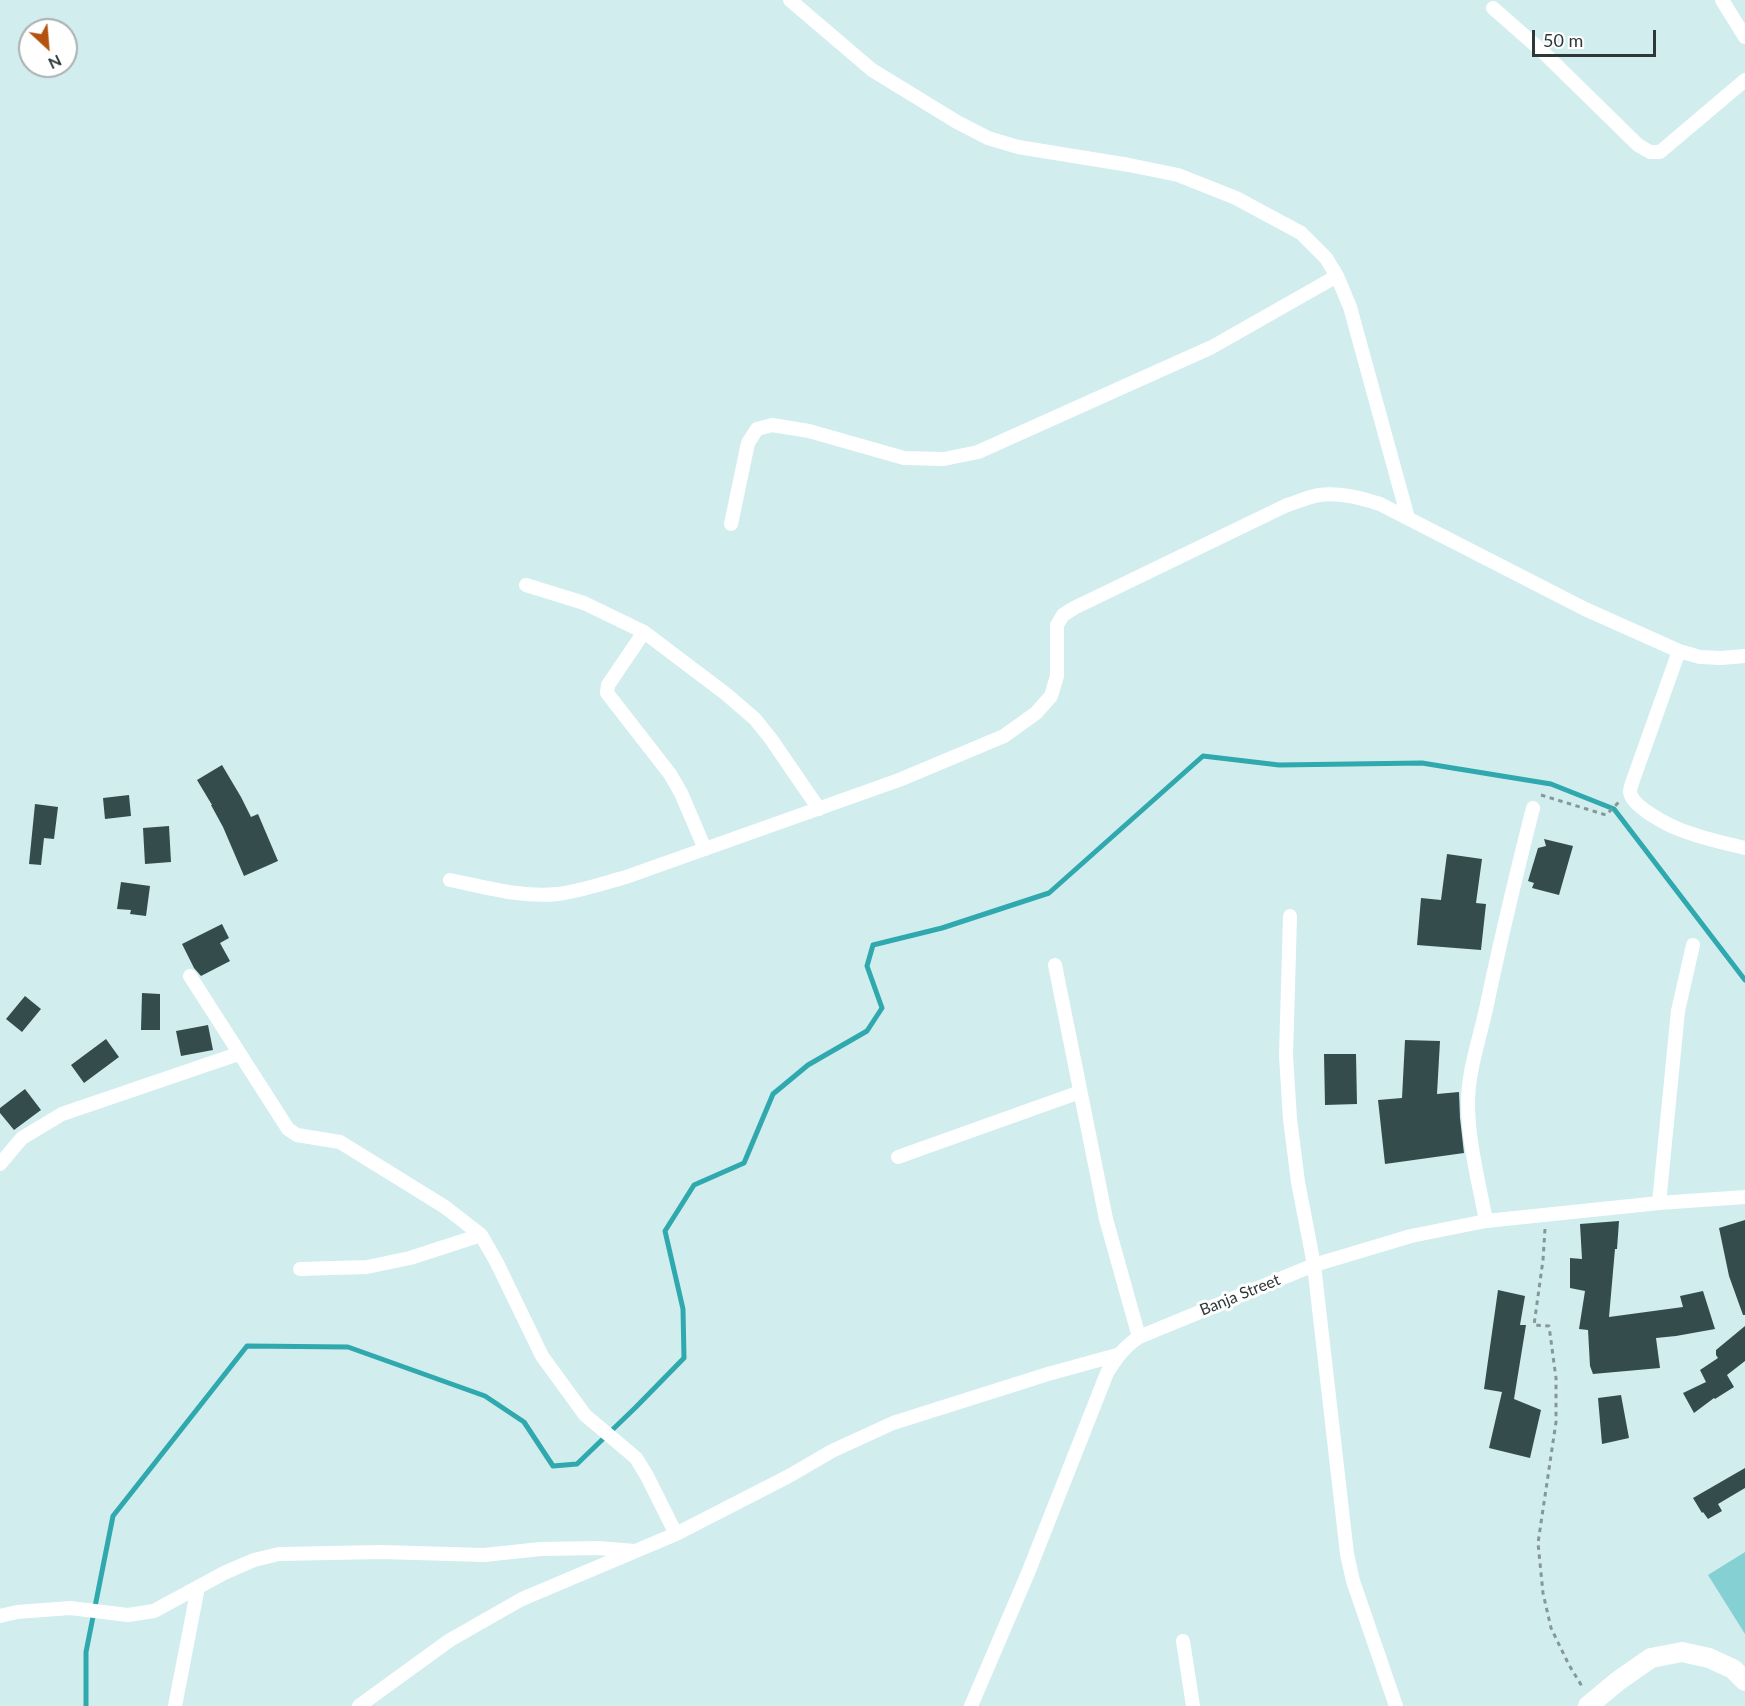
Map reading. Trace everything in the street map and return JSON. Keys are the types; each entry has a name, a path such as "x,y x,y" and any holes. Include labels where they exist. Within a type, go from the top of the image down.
{"main road":[{"path":"1590,1704 1651,1658 1682,1652 1709,1658 1733,1670 1745,1681"}],"street":[{"path":"790,0 872,70 957,122 988,138 1018,147 1178,175 1236,198 1301,233 1326,258 1337,276 1350,307 1408,518"},
{"path":"1722,0 1745,37"},
{"path":"1493,8 1543,52 1638,145 1650,152 1659,152 1745,80"},
{"path":"731,524 748,443 757,429 772,425 809,431 904,458 944,459 978,452 1212,347 1337,276"},
{"path":"450,880 514,893 557,894 626,877 899,780 1004,736 1036,713 1051,696 1057,676 1057,625 1063,615 1085,602 1287,506 1319,495 1361,498 1408,518 1585,609 1679,651 1700,657 1745,656"},
{"path":"526,585 584,603 644,632 726,694 755,719 819,809"},
{"path":"644,632 608,684 607,693 670,774 681,793 705,849"},
{"path":"1679,651 1630,792 1638,805 1682,831 1745,848"},
{"path":"1486,1221 1468,1122 1471,1068 1533,808"},
{"path":"1290,916 1286,1056 1289,1098 1298,1182 1314,1265 1347,1554 1353,1581 1396,1706"},
{"path":"1659,1203 1678,1011 1694,945"},
{"path":"1055,965 1106,1219 1139,1337"},
{"path":"190,976 288,1129 297,1135 340,1143 445,1207 481,1235 542,1356 585,1415 636,1458 676,1534"},
{"path":"0,1164 22,1138 62,1114 238,1054"},
{"path":"898,1157 1080,1092"},
{"name":"Banja Street","path":"971,1706 1028,1573 1107,1373 1117,1356 1129,1343 1314,1265 1411,1236 1486,1221 1659,1203 1745,1197"},
{"path":"300,1269 367,1267 410,1258 481,1235"},
{"path":"359,1706 450,1640 522,1599 676,1534 789,1476 832,1451 893,1423 1048,1374 1117,1356"},
{"path":"0,1616 17,1612 70,1608 128,1615 154,1611 224,1573 254,1560 279,1554 381,1552 484,1555 541,1549 598,1548 638,1551"},
{"path":"175,1706 198,1587"},
{"path":"1183,1641 1193,1706"}],"path":[{"path":"1533,808 1537,794 1606,815 1621,800"},
{"path":"1546,1215 1543,1260 1534,1325 1550,1326 1556,1378 1556,1422 1538,1544 1543,1593 1551,1628 1590,1704"}],"shaded area":[{"path":"1745,1552 1745,1634 1708,1575"}],"building":[{"path":"222,765 251,817 258,814 278,861 244,876 223,827 197,780"},
{"path":"129,795 131,816 105,819 103,798"},
{"path":"35,804 58,807 54,839 44,838 41,865 29,864"},
{"path":"169,826 171,862 145,864 143,828"},
{"path":"1544,839 1573,846 1559,895 1532,888 1534,883 1528,881 1538,848 1546,846"},
{"path":"1447,854 1482,859 1476,903 1486,904 1481,950 1417,945 1421,898 1441,900"},
{"path":"121,882 150,886 146,916 130,914 131,910 117,909"},
{"path":"222,924 229,938 220,943 230,961 201,976 194,968 182,944"},
{"path":"142,993 160,994 160,1030 141,1030"},
{"path":"25,996 41,1009 22,1032 6,1019"},
{"path":"208,1025 213,1050 181,1056 176,1031"},
{"path":"106,1039 119,1057 84,1083 71,1065"},
{"path":"1405,1040 1440,1041 1437,1094 1459,1092 1464,1153 1385,1164 1378,1100 1402,1098"},
{"path":"1324,1054 1356,1054 1357,1104 1325,1105"},
{"path":"25,1089 41,1110 14,1130 0,1113 0,1108"},
{"path":"1745,1220 1745,1315 1743,1315 1729,1276 1719,1228"},
{"path":"1619,1221 1609,1317 1683,1307 1680,1296 1703,1291 1715,1329 1656,1338 1660,1368 1593,1374 1590,1366 1588,1330 1579,1329 1585,1291 1570,1288 1570,1258 1582,1259 1580,1224"},
{"path":"1498,1290 1525,1296 1520,1325 1526,1325 1514,1399 1541,1410 1530,1458 1489,1448 1502,1392 1484,1389"},
{"path":"1745,1326 1745,1361 1727,1375 1734,1387 1694,1413 1683,1393 1706,1382 1700,1370 1718,1358 1716,1350"},
{"path":"1621,1395 1629,1438 1602,1444 1598,1398"},
{"path":"1745,1468 1745,1488 1718,1504 1722,1511 1708,1519 1693,1498"}],"waterway":[{"path":"86,1706 86,1652 113,1516 247,1346 348,1347 485,1396 524,1422 553,1466 577,1464 684,1358 683,1309 665,1231 694,1185 744,1163 773,1094 808,1065 867,1031 882,1008 867,966 873,945 942,928 1049,893 1203,756 1279,765 1422,763 1551,784 1614,809 1745,980"}]}
